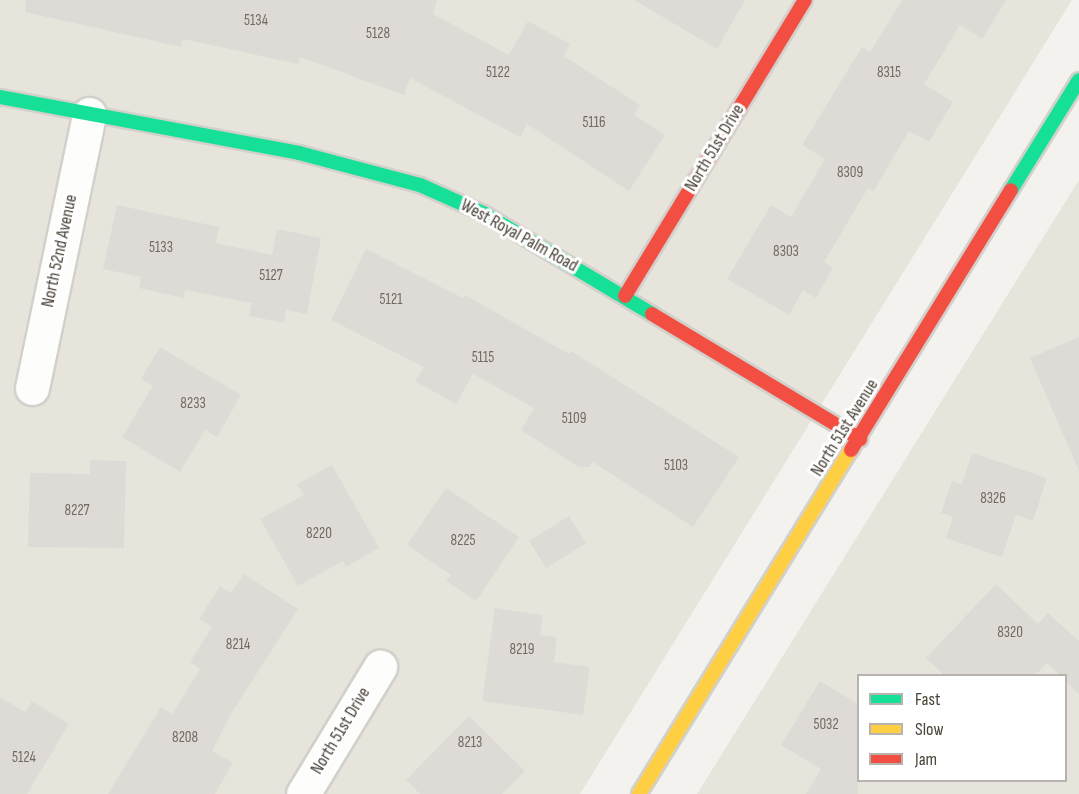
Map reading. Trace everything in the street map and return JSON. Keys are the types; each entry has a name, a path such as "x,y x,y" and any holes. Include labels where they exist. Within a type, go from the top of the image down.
{"street":[{"name":"North 51st Drive","path":"625,297 805,0"},
{"name":"North 51st Avenue","path":"644,793 1079,80"},
{"name":"West Royal Palm Road","path":"0,97 322,158 420,185 486,214 860,439"},
{"name":"North 52nd Avenue","path":"32,388 89,114"},
{"name":"North 51st Drive","path":"303,794 380,667"}],"shaded area":[{"path":"0,0 1072,0 580,794 0,794"},
{"path":"1079,180 1079,794 697,794"}],"building":[{"path":"26,0 437,0 433,14 509,55 528,21 570,44 564,56 640,105 634,115 665,135 629,191 527,124 520,137 410,78 404,95 300,57 298,64 183,39 181,47 25,12"},
{"path":"634,0 745,0 717,49"},
{"path":"902,0 1006,0 982,39 960,25 924,84 953,102 929,142 909,131 873,192 868,188 824,262 833,268 816,298 803,290 789,315 727,279 771,205 791,217 825,159 802,145 862,47 870,52"},
{"path":"117,205 219,227 216,243 272,255 277,229 321,238 307,314 286,310 284,323 249,316 252,303 185,290 184,298 139,288 141,277 103,269"},
{"path":"366,249 463,298 465,295 569,354 571,351 739,457 693,527 593,462 590,467 579,467 521,430 534,408 473,374 456,404 415,381 424,367 331,320"},
{"path":"1079,337 1079,471 1030,358"},
{"path":"160,347 241,395 217,437 205,430 180,472 122,437 153,386 141,379"},
{"path":"972,453 1047,478 1033,521 1016,515 1002,557 946,538 953,517 941,513 952,481 962,484"},
{"path":"90,460 126,461 124,548 28,547 30,473 90,474"},
{"path":"332,465 379,548 346,567 343,561 298,586 260,519 304,495 297,484"},
{"path":"446,488 519,537 476,601 446,581 451,575 407,545"},
{"path":"569,516 586,543 546,568 529,541"},
{"path":"244,574 298,609 231,714 212,751 233,763 215,794 108,794 161,707 172,714 200,669 190,662 212,627 199,619 220,586 231,593"},
{"path":"996,584 1038,624 1048,613 1079,641 1079,694 1067,683 1067,674 1059,674 1047,663 1036,674 943,674 926,658"},
{"path":"495,608 543,615 540,635 557,637 554,662 590,667 583,715 482,701"},
{"path":"820,681 857,703 858,794 806,794 821,769 781,745"},
{"path":"0,697 25,712 32,701 69,724 27,794 0,794"},
{"path":"469,716 525,771 502,794 420,794 406,780"}],"traffic: fast":[{"path":"1011,190 1079,80"},
{"path":"0,97 299,153 420,185 485,214 652,314"}],"traffic: slow":[{"path":"639,794 851,450"}],"traffic: jam":[{"path":"625,296 805,0"},
{"path":"851,450 1011,190"},
{"path":"652,314 860,439"}]}
